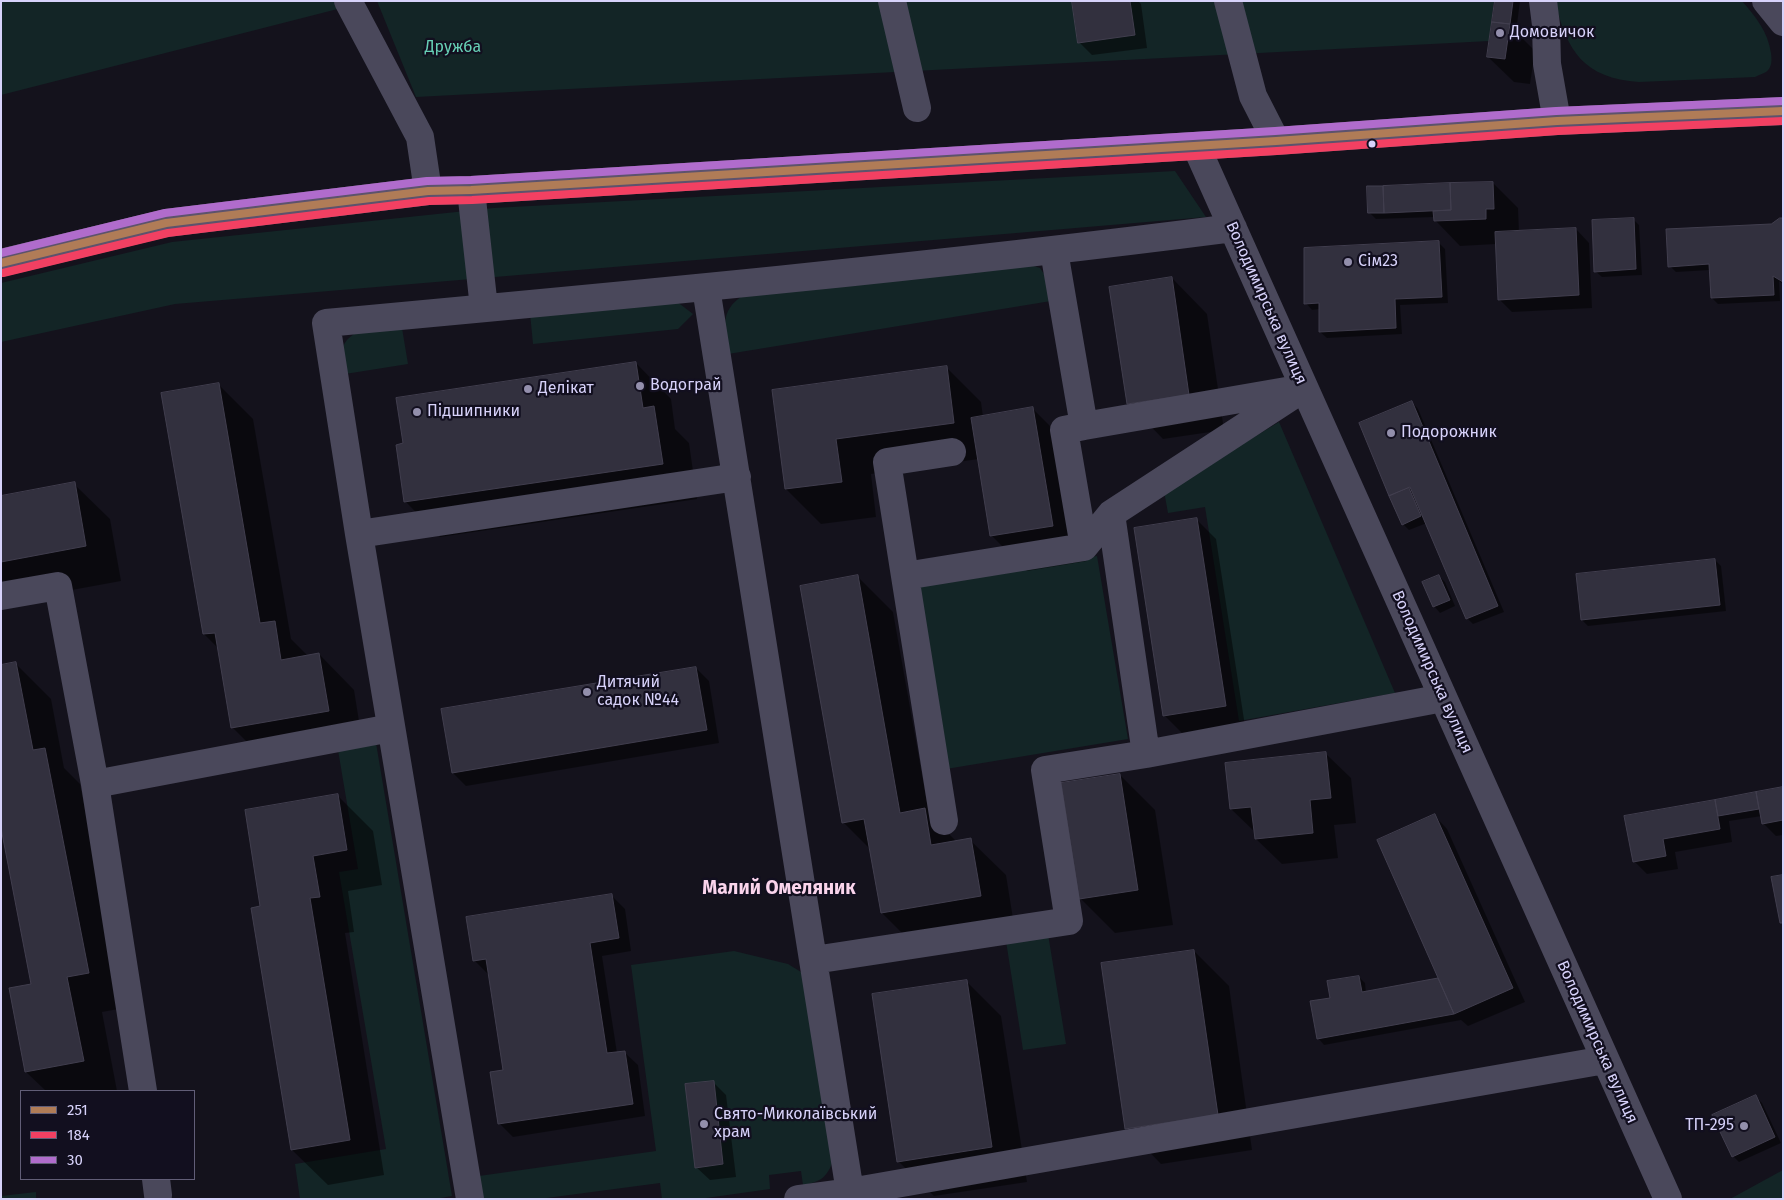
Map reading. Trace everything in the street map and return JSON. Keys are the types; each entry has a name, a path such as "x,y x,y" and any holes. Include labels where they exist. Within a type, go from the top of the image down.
{"main road":[{"path":"1,263 166,223 428,192 1196,146 1557,121 1783,111"}],"street":[{"path":"348,1 420,137 428,192"},
{"path":"892,1 917,108"},
{"path":"1228,1 1253,96 1276,140"},
{"path":"1543,1 1547,64 1557,121"},
{"path":"1766,1 1783,22"},
{"name":"Володимирська вулиця","path":"1196,146 1668,1199"},
{"path":"471,190 484,308"},
{"path":"470,1199 359,534 326,323 706,288 1054,251 1233,228"},
{"path":"1054,251 1084,426"},
{"path":"706,288 850,1192"},
{"path":"1084,547 1064,430 1304,388"},
{"path":"905,576 1084,547 1111,514 1304,388"},
{"path":"944,820 887,462 952,452"},
{"path":"359,534 737,477"},
{"path":"1111,514 1146,754"},
{"path":"1,596 58,586 95,784 142,1090"},
{"path":"814,960 1069,921 1045,770 1146,754 1443,698"},
{"path":"95,784 392,728"},
{"path":"798,1199 850,1192 1605,1060"}],"green space":[{"path":"1,1 369,1 1,95"},
{"name":"Дружба","path":"377,1 1494,1 1489,41 416,97"},
{"path":"1555,1 1742,1 1757,19 1767,38 1771,56 1770,66 1766,72 1755,77 1639,82 1604,75 1591,68 1572,48 1565,35"},
{"path":"1175,171 1206,217 175,304 1,342 1,283 172,242 494,208"},
{"path":"1028,264 1040,268 1046,277 1051,301 728,354 725,326 728,311 732,304 749,292"},
{"path":"676,301 693,314 678,329 533,344 530,313"},
{"path":"401,322 408,364 345,374 342,351 345,343 351,337 367,328"},
{"path":"1279,422 1395,693 1239,721 1205,507 1168,513 1164,491"},
{"path":"1097,556 1128,739 946,769 915,587"},
{"path":"376,743 452,1196 435,1199 300,1199 295,1164 386,1149 339,872 358,869 338,750"},
{"path":"1048,934 1066,1044 1023,1050 1006,941"},
{"path":"734,951 788,964 801,972 810,988 833,1161 826,1175 819,1180 803,1185 801,1171 769,1175 770,1189 699,1199 662,1199 660,1183 539,1199 482,1199 479,1176 656,1151 631,965"},
{"path":"1783,1170 1783,1199 1730,1199"},
{"path":"36,1192 36,1199 1,1199 1,1196"}],"building":[{"path":"1072,1 1130,1 1135,35 1078,43"},
{"path":"1495,1 1513,1 1510,24 1492,22"},
{"name":"Домовичок","path":"1492,22 1510,24 1505,59 1487,57"},
{"path":"1493,182 1494,209 1486,209 1486,219 1434,221 1433,211 1451,210 1450,183"},
{"path":"1450,183 1451,210 1384,213 1383,186"},
{"path":"1367,186 1383,186 1384,213 1368,213"},
{"path":"1634,218 1636,269 1594,272 1592,220"},
{"path":"1783,218 1783,282 1773,276 1774,295 1711,298 1709,264 1668,267 1666,229 1771,224"},
{"path":"1576,228 1579,295 1498,300 1495,232"},
{"path":"1439,241 1442,297 1395,299 1396,328 1319,332 1319,303 1304,304 1304,248"},
{"path":"1172,277 1189,395 1127,404 1109,287"},
{"path":"636,362 643,408 654,406 663,464 404,502 396,445 403,443 396,398"},
{"path":"947,366 954,423 836,439 842,482 785,489 772,390"},
{"path":"219,383 260,623 275,621 281,660 319,653 329,711 231,728 215,633 203,634 161,393"},
{"path":"1412,401 1498,606 1466,619 1410,487 1389,496 1359,423"},
{"path":"1033,407 1053,526 990,536 971,418"},
{"path":"75,482 86,546 1,562 1,496"},
{"path":"1409,488 1421,516 1402,525 1389,496"},
{"path":"1197,518 1226,706 1163,716 1134,528"},
{"path":"1715,559 1720,605 1581,620 1576,574"},
{"path":"858,575 900,813 925,808 931,845 971,838 981,896 881,913 864,819 842,823 800,586"},
{"path":"1439,575 1450,600 1433,607 1422,582"},
{"path":"16,662 33,750 45,748 89,973 67,977 84,1061 25,1072 9,988 31,984 1,828 1,665"},
{"path":"696,667 707,730 452,773 441,709"},
{"path":"1326,752 1331,798 1310,800 1313,833 1255,839 1251,807 1230,809 1225,763"},
{"path":"1120,774 1138,890 1079,899 1061,783"},
{"path":"1783,787 1783,820 1762,824 1756,792"},
{"path":"1756,792 1759,809 1718,816 1715,800"},
{"path":"338,794 347,850 313,856 320,897 310,898 350,1140 291,1150 251,908 260,906 245,810"},
{"path":"1715,800 1720,829 1663,839 1666,856 1633,862 1624,816"},
{"path":"1435,814 1513,988 1454,1014 1377,840"},
{"path":"1783,875 1783,923 1780,923 1771,877"},
{"path":"612,894 619,938 590,943 607,1053 625,1051 633,1104 498,1124 490,1072 503,1070 486,959 473,961 466,917"},
{"path":"1194,950 1218,1115 1125,1129 1101,963"},
{"path":"1359,976 1362,992 1438,978 1454,1014 1317,1039 1310,1001 1330,998 1327,981"},
{"path":"967,980 992,1147 897,1162 872,994"},
{"name":"Свято-Миколаївський храм","path":"714,1081 723,1164 695,1168 685,1084"},
{"name":"ТП-295","path":"1756,1095 1775,1137 1732,1157 1712,1115"}],"transit line":[{"name":"30","path":"1,253 165,213 427,181 471,180 1275,131 1556,111 1783,101"},
{"name":"251","path":"1,263 166,223 428,191 471,190 1276,141 1557,121 1783,111"},
{"name":"184","path":"3,273 168,233 429,201 472,200 1277,151 1558,131 1783,121"}],"place":[{"name":"Домовичок","path":"1500,33"},
{"name":"Сім23","path":"1348,262"},
{"name":"Водограй","path":"640,386"},
{"name":"Делікат","path":"528,389"},
{"name":"Підшипники","path":"417,412"},
{"name":"Подорожник","path":"1391,433"},
{"name":"Дитячий садок №44","path":"587,692"},
{"name":"Свято-Миколаївський храм","path":"704,1124"},
{"name":"ТП-295","path":"1744,1126"}],"district":[{"name":"Малий Омеляник","path":"779,889"}]}
